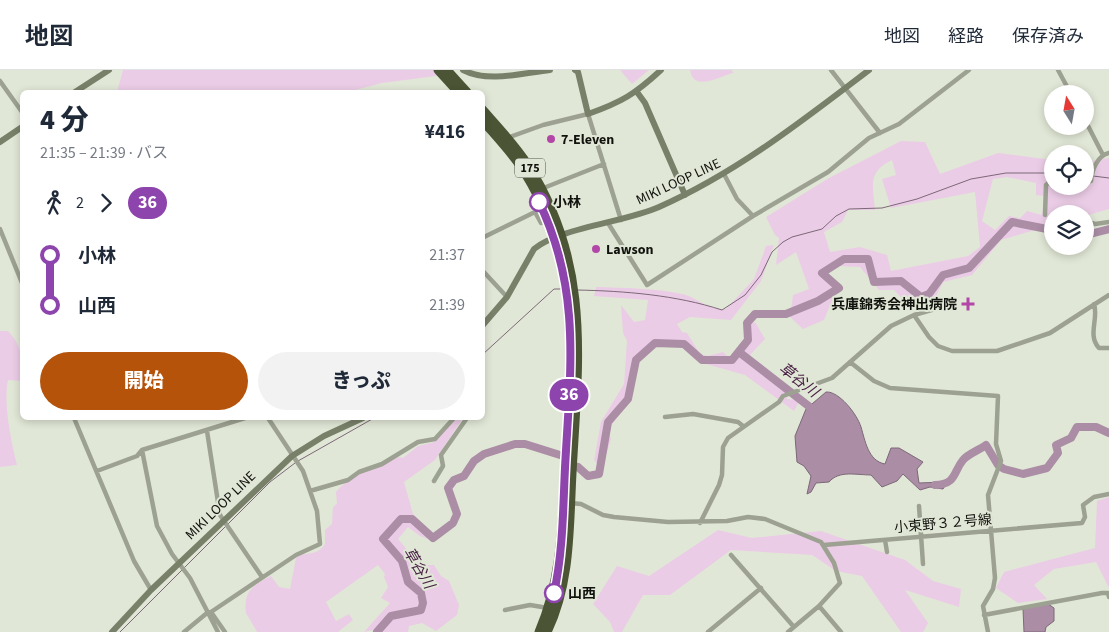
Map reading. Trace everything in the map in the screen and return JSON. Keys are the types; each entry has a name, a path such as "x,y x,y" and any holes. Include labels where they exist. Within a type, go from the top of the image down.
{"highway":[{"path":"438,70 456,90"},
{"path":"447,70 465,90"},
{"name":"175","path":"485,114 528,166 541,189 558,237 567,284 571,330 567,565 561,597 547,632"},
{"name":"175","path":"485,123 505,140 526,176 547,220 558,237"},
{"name":"175","path":"539,632 549,608 560,559 567,503"}],"main road":[{"path":"78,90 109,70"},
{"path":"463,70 471,74 491,76 550,70"},
{"path":"575,70 578,72 588,114 620,102 637,92 661,70"},
{"name":"MIKI LOOP LINE","path":"485,323 507,297 534,249 558,237 657,208 685,195 724,174 780,137 869,70"},
{"path":"637,92 645,103 685,195"},
{"path":"0,142 20,128"},
{"name":"MIKI LOOP LINE","path":"112,632 151,590 292,456 324,436 359,420"}],"street":[{"path":"831,70 880,133"},
{"path":"608,223 647,285 753,216 828,172 869,138 898,124 969,70"},
{"path":"1058,70 1066,85"},
{"path":"0,81 20,109"},
{"path":"505,140 588,114 620,220"},
{"path":"1094,135 1106,154 1094,167"},
{"path":"541,189 604,164"},
{"path":"724,174 737,199 753,216"},
{"path":"485,237 535,212 541,223 547,220"},
{"path":"1094,224 1109,222"},
{"path":"0,229 20,279"},
{"path":"485,273 507,297"},
{"path":"914,315 928,337 938,346 952,351 997,351 1050,333 1109,295"},
{"path":"1094,304 1093,330 1095,344 1098,348 1109,348"},
{"path":"700,523 722,475 723,447 728,438 763,414 790,392 832,378 891,326 914,315 942,307"},
{"path":"850,362 874,381 890,388 998,396 996,444 1001,462 988,495 996,578 994,589 985,600 984,615 988,632"},
{"path":"665,417 693,414 738,422 743,426"},
{"path":"75,420 134,561 151,590"},
{"path":"97,471 137,456 142,450 239,420"},
{"path":"184,632 262,577 320,544 317,511 303,471 269,420"},
{"path":"310,491 348,480 359,472 382,464 418,442 435,439 452,420"},
{"path":"434,481 443,466 441,455 466,420"},
{"path":"207,431 220,516 262,577"},
{"path":"142,450 157,526 190,578 218,632"},
{"name":"小束野３２号線","path":"824,545 1083,521 1085,517 1083,505 1094,497 1109,494"},
{"path":"567,503 581,504 603,515 614,517 674,522 700,523 748,517 765,519 824,545 837,571 840,582 819,606 788,632"},
{"path":"919,506 923,564"},
{"path":"885,540 887,552"},
{"path":"731,555 794,627"},
{"path":"708,632 761,588"},
{"path":"984,615 1109,595"},
{"path":"505,610 530,605 549,608"},
{"path":"819,606 841,632"},
{"path":"209,613 226,632"}],"shaded area":[{"path":"123,70 450,70 451,74 382,83 355,90 118,90"},
{"path":"620,70 649,70 632,84"},
{"path":"690,70 732,70 733,73 714,80 701,82 692,77"},
{"path":"901,141 925,142 940,174 998,153 1044,159 1044,195 1094,195 1094,160 1109,158 1109,209 1094,213 1094,205 1044,205 1044,227 1001,240 972,275 943,282 932,304 911,308 894,290 879,290 860,267 837,266 821,276 837,288 824,320 803,329 790,317 793,295 809,289 796,252 776,265 779,238 775,235 766,217 829,178","holes":["892,160 896,175 882,179 891,208 975,192 980,247 968,256 891,271 887,255 860,247 830,252 824,232 842,222 848,210 875,210 873,180 879,170","1007,177 1036,183 1036,195 1044,196 1042,215 1027,211 1020,218 1009,216 995,230 982,221 993,179"]},
{"path":"774,245 761,281 731,320 690,317 677,324 682,332 687,333 700,354 708,356 723,352 731,360 748,343 750,325 755,322 765,339 749,356 784,389 787,399 800,400 794,411 745,375 699,362 691,350 684,344 659,340 633,362 629,374 634,389 629,402 608,430 611,439 603,465 599,466 594,460 601,422 624,384 627,341 623,333 621,305 634,322 645,320 648,300 594,296 596,287 671,292 688,296 714,308 726,309 754,279 766,246"},
{"path":"0,331 8,331 17,342 20,351 20,381 8,380 6,400 8,422 17,465 0,467"},
{"path":"826,392 842,399 852,410 859,422 868,449 875,459 885,464 891,448 899,448 923,462 917,469 919,483 944,482 946,484 943,489 930,487 920,490 903,474 897,481 882,487 871,475 849,474 833,478 829,482 816,483 811,492 807,494 811,476 804,466 797,462 795,436 806,409"},
{"path":"453,420 462,420 435,460 404,482 413,514 438,539 434,541 420,536 408,527 398,539 409,553 422,563 434,565 441,576 449,581 459,605 457,615 436,631 422,623 409,626 408,632 376,632 373,630 364,632 390,603 381,598 388,587 384,577 385,574 378,565 326,602 336,621 349,614 353,620 338,632 257,632 246,613 248,594 251,589 271,576 279,587 290,589 296,558 303,554 318,551 325,544 325,530 332,524 333,507 337,504 336,492 342,485 365,471 399,457 403,458 418,446 434,442"},
{"path":"1109,497 1109,588 1096,562 1054,569 1034,585 1047,599 1018,603 996,588 1004,572 1095,548 1097,501"},
{"path":"718,530 752,538 821,531 905,560 933,581 961,589 959,607 905,590 928,623 923,632 901,632 862,576 836,571 812,555 731,550 670,595 643,595 622,632 614,632 610,622 593,604 617,566 649,576"},
{"path":"1048,604 1054,608 1054,621 1046,627 1045,632 1024,632 1023,609"}],"waterway":[{"path":"577,290 613,291 669,297 722,310 745,295 761,275 772,252 783,242 792,237 822,229 836,216 849,209 882,208 917,199 971,179 1006,173 1044,173"},
{"path":"1094,176 1109,178"},
{"name":"草谷川","path":"578,467 588,476 599,474 608,422 628,399 636,360 655,343 684,344 702,360 732,360 748,340 747,323 755,314 786,314 818,301 839,288 822,273 844,259 868,259 874,282 901,281 921,297 929,294 943,275 969,268 1012,222 1044,228"},
{"name":"草谷川","path":"1094,233 1109,229"},
{"path":"485,352 554,289 561,289"},
{"name":"草谷川","path":"739,352 815,411"},
{"path":"298,461 370,420"},
{"name":"草谷川","path":"935,485 951,480 965,458 986,445 998,465 1004,469 1023,474 1047,468 1058,453 1056,445 1071,438 1077,427 1096,427 1109,433"},
{"name":"草谷川","path":"377,632 391,616 421,610 423,603 421,593 408,582 402,561 383,539 401,519 412,519 433,538 453,523 457,514 448,488 454,480 464,476 474,461 484,454 515,444 525,444 560,455"},
{"path":"228,524 270,482 295,463"},
{"path":"120,632 225,527"}],"bus line":[{"name":"36","path":"539,202 562,261 567,284 571,330 561,546 554,593"}],"place":[{"name":"7-Eleven","path":"551,139"},
{"name":"小林","path":"539,202"},
{"name":"Lawson","path":"596,249"},
{"name":"兵庫錦秀会神出病院","path":"968,304"},
{"name":"山西","path":"554,593"}]}
